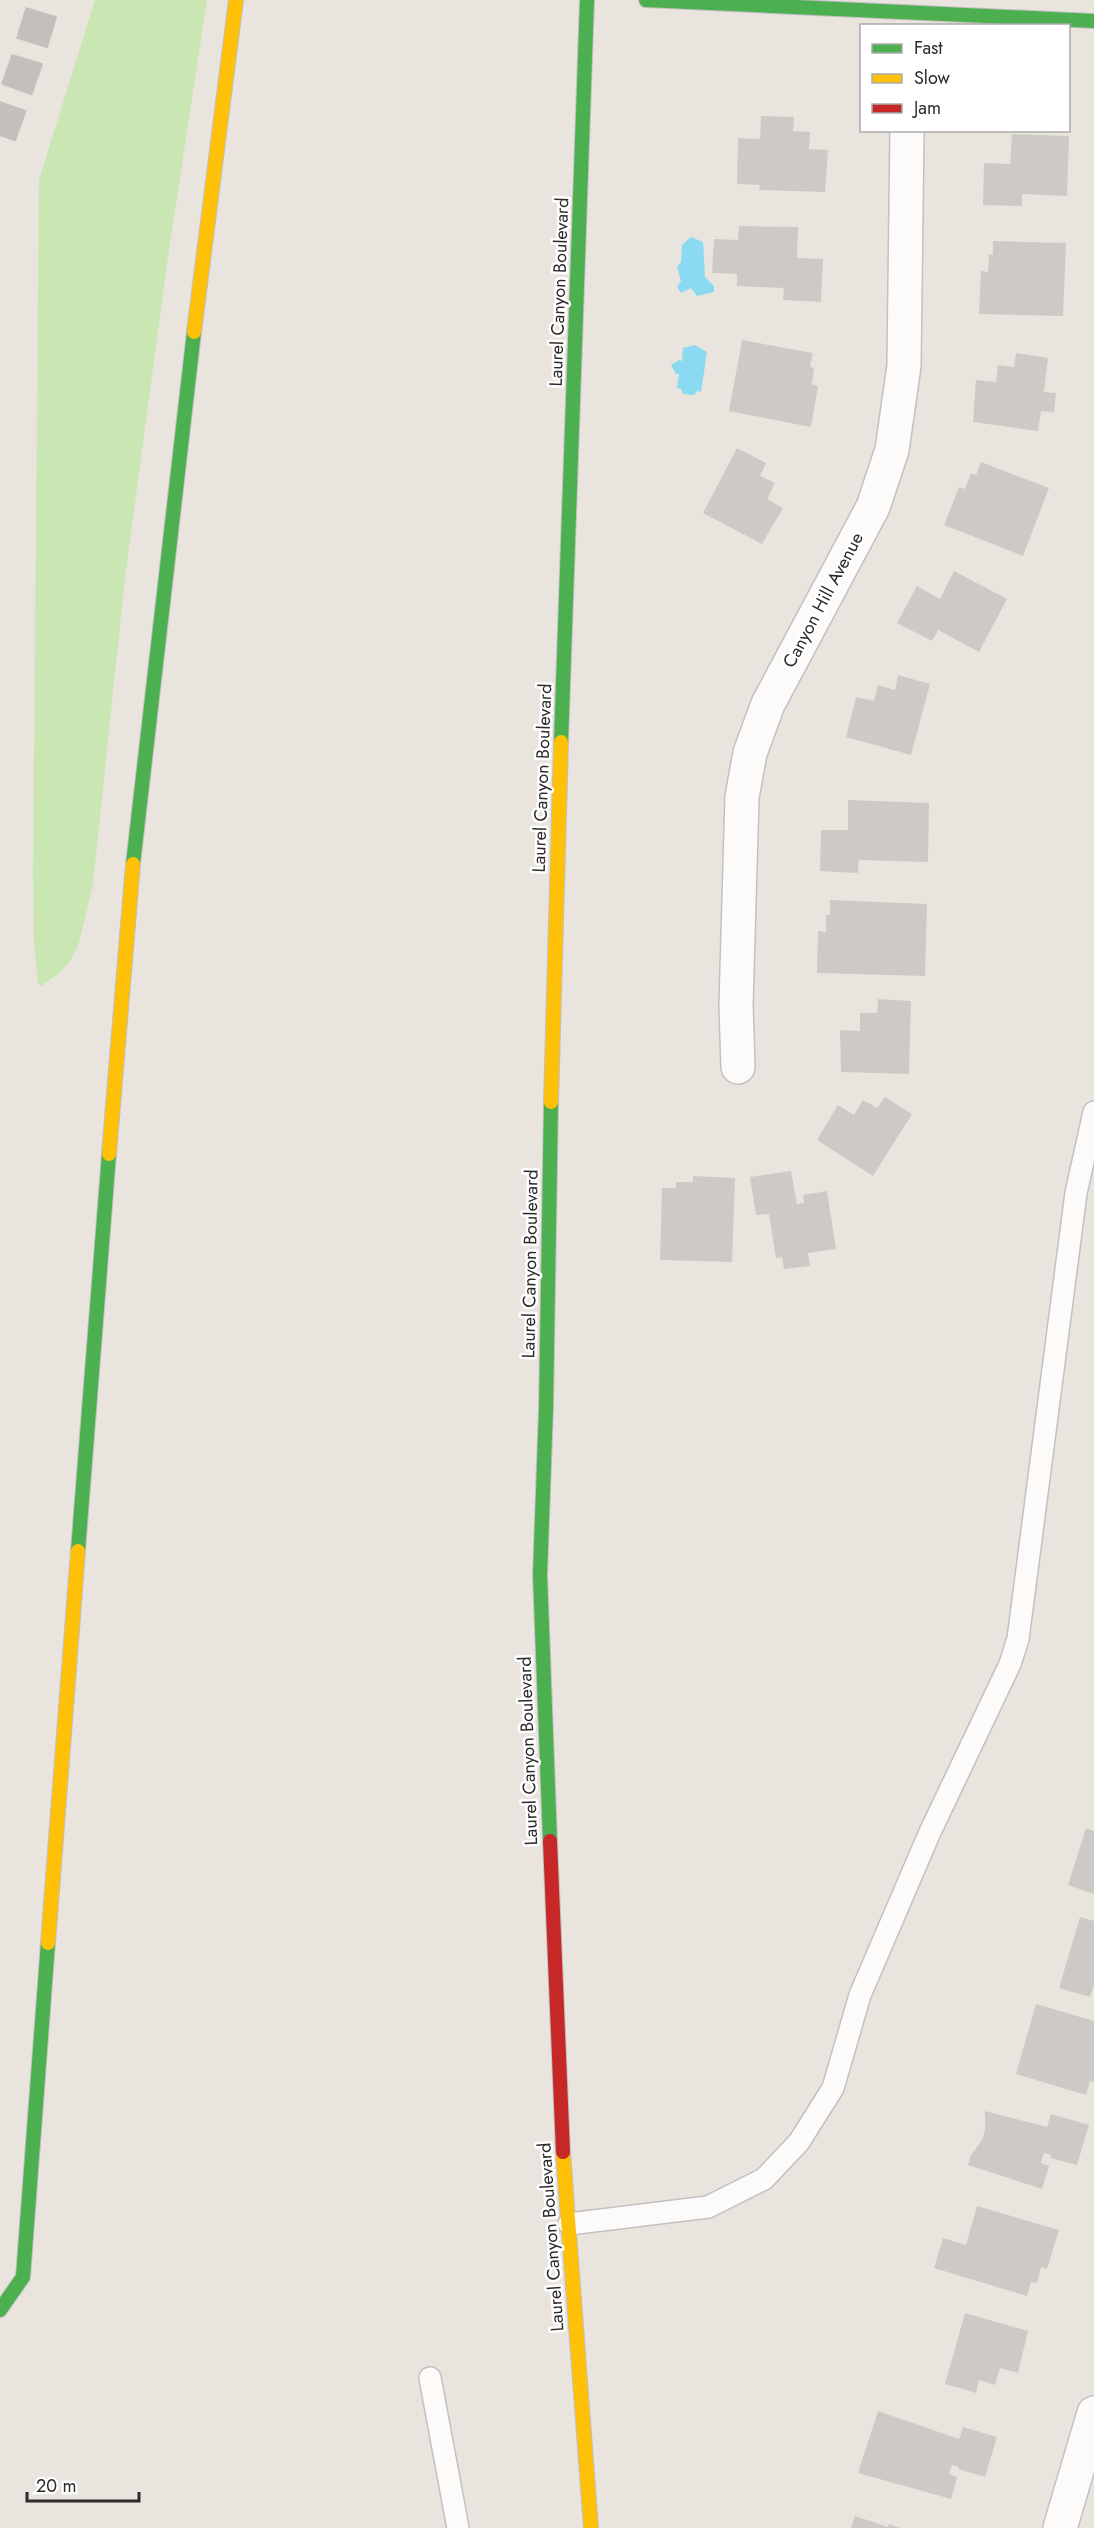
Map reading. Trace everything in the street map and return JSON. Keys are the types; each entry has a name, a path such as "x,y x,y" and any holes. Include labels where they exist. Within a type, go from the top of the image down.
{"main road":[{"path":"0,2310 23,2277 127,913 185,409 236,0"},
{"name":"Laurel Canyon Boulevard","path":"587,0 555,898 546,1396 540,1575 560,2119 591,2528"},
{"path":"646,0 1094,21"}],"street":[{"name":"Canyon Hill Avenue","path":"738,1067 736,1005 742,797 750,753 768,704 873,507 892,450 904,366 908,132"},
{"path":"1060,2528 1094,2413"}],"lane":[{"path":"569,2224 708,2207 764,2179 798,2142 833,2088 860,1995 930,1832 1010,1664 1018,1639 1076,1192 1094,1112"},
{"path":"430,2378 458,2528"}],"green space":[{"path":"95,0 207,0 168,257 125,578 93,884 79,943 72,958 60,973 41,986 38,983 34,942 33,871 39,180"}],"water":[{"path":"691,237 703,242 705,277 714,286 714,292 697,296 691,288 681,293 677,287 681,281 677,267 681,262 682,245"},
{"path":"695,345 707,352 701,392 697,391 694,395 683,394 681,389 677,388 679,374 676,374 671,365 679,360 682,361 683,348"}],"building":[{"path":"761,116 794,117 793,131 810,132 809,149 828,150 825,192 759,190 760,185 737,184 738,138 760,139"},
{"path":"1012,134 1069,136 1067,196 1022,194 1022,206 983,205 984,163 1010,164"},
{"path":"739,226 798,227 797,258 823,259 821,302 783,300 784,288 737,286 737,274 712,273 714,239 738,240"},
{"path":"993,241 1066,243 1063,316 979,314 981,271 988,272 989,254 993,255"},
{"path":"742,340 813,353 810,367 814,368 812,384 818,386 811,427 729,411"},
{"path":"1016,353 1048,358 1044,392 1056,393 1054,412 1041,411 1038,431 973,422 976,380 996,382 998,365 1014,367"},
{"path":"737,448 766,463 760,476 775,483 767,499 783,508 762,544 703,513"},
{"path":"981,462 1049,488 1023,556 944,525 959,487 965,489 971,473 976,475"},
{"path":"954,571 1007,599 979,652 938,630 932,641 897,623 917,586 940,599"},
{"path":"898,675 930,684 911,755 846,737 856,697 874,701 878,685 895,690"},
{"path":"848,800 929,803 928,862 859,860 858,873 820,871 821,830 848,830"},
{"path":"830,900 927,904 925,976 817,973 818,931 826,932 826,915 830,915"},
{"path":"878,999 911,1001 909,1074 841,1072 840,1030 860,1031 860,1013 877,1013"},
{"path":"885,1097 912,1114 873,1176 817,1140 838,1105 854,1115 863,1100 877,1108"},
{"path":"791,1171 797,1204 804,1203 803,1195 827,1191 836,1249 808,1253 810,1266 784,1269 782,1257 776,1258 769,1214 756,1215 750,1177"},
{"path":"693,1176 735,1178 732,1262 660,1260 662,1188 676,1188 676,1182 693,1182"},
{"path":"1086,1828 1094,1831 1094,1894 1068,1885"},
{"path":"1080,1917 1094,1921 1094,1985 1090,1997 1059,1988"},
{"path":"1036,2004 1094,2021 1094,2082 1090,2081 1086,2095 1016,2074"},
{"path":"985,2111 1047,2127 1051,2114 1089,2125 1077,2165 1050,2158 1051,2155 1044,2153 1041,2163 1049,2166 1042,2189 968,2165 970,2157 982,2140 985,2130"},
{"path":"977,2206 1059,2230 1047,2269 1041,2267 1037,2283 1031,2282 1027,2296 934,2268 943,2238 966,2245"},
{"path":"965,2313 1028,2331 1018,2373 1000,2368 995,2385 979,2380 976,2393 945,2384"},
{"path":"878,2411 959,2439 963,2427 997,2437 985,2477 952,2465 949,2474 957,2477 951,2499 858,2473"},
{"path":"855,2516 888,2527 889,2524 900,2528 851,2528"}],"tunnel":[{"path":"0,136 45,0"}],"traffic: fast":[{"path":"561,742 587,0"},
{"path":"646,0 1094,21"},
{"path":"133,864 194,332"},
{"path":"550,1841 540,1575 546,1408 551,1102"},
{"path":"78,1551 109,1154"},
{"path":"0,2310 23,2277 48,1943"}],"traffic: slow":[{"path":"194,332 236,0"},
{"path":"551,1102 561,742"},
{"path":"109,1154 133,864"},
{"path":"48,1943 78,1551"},
{"path":"563,2152 591,2528"}],"traffic: jam":[{"path":"550,1841 563,2152"}]}
